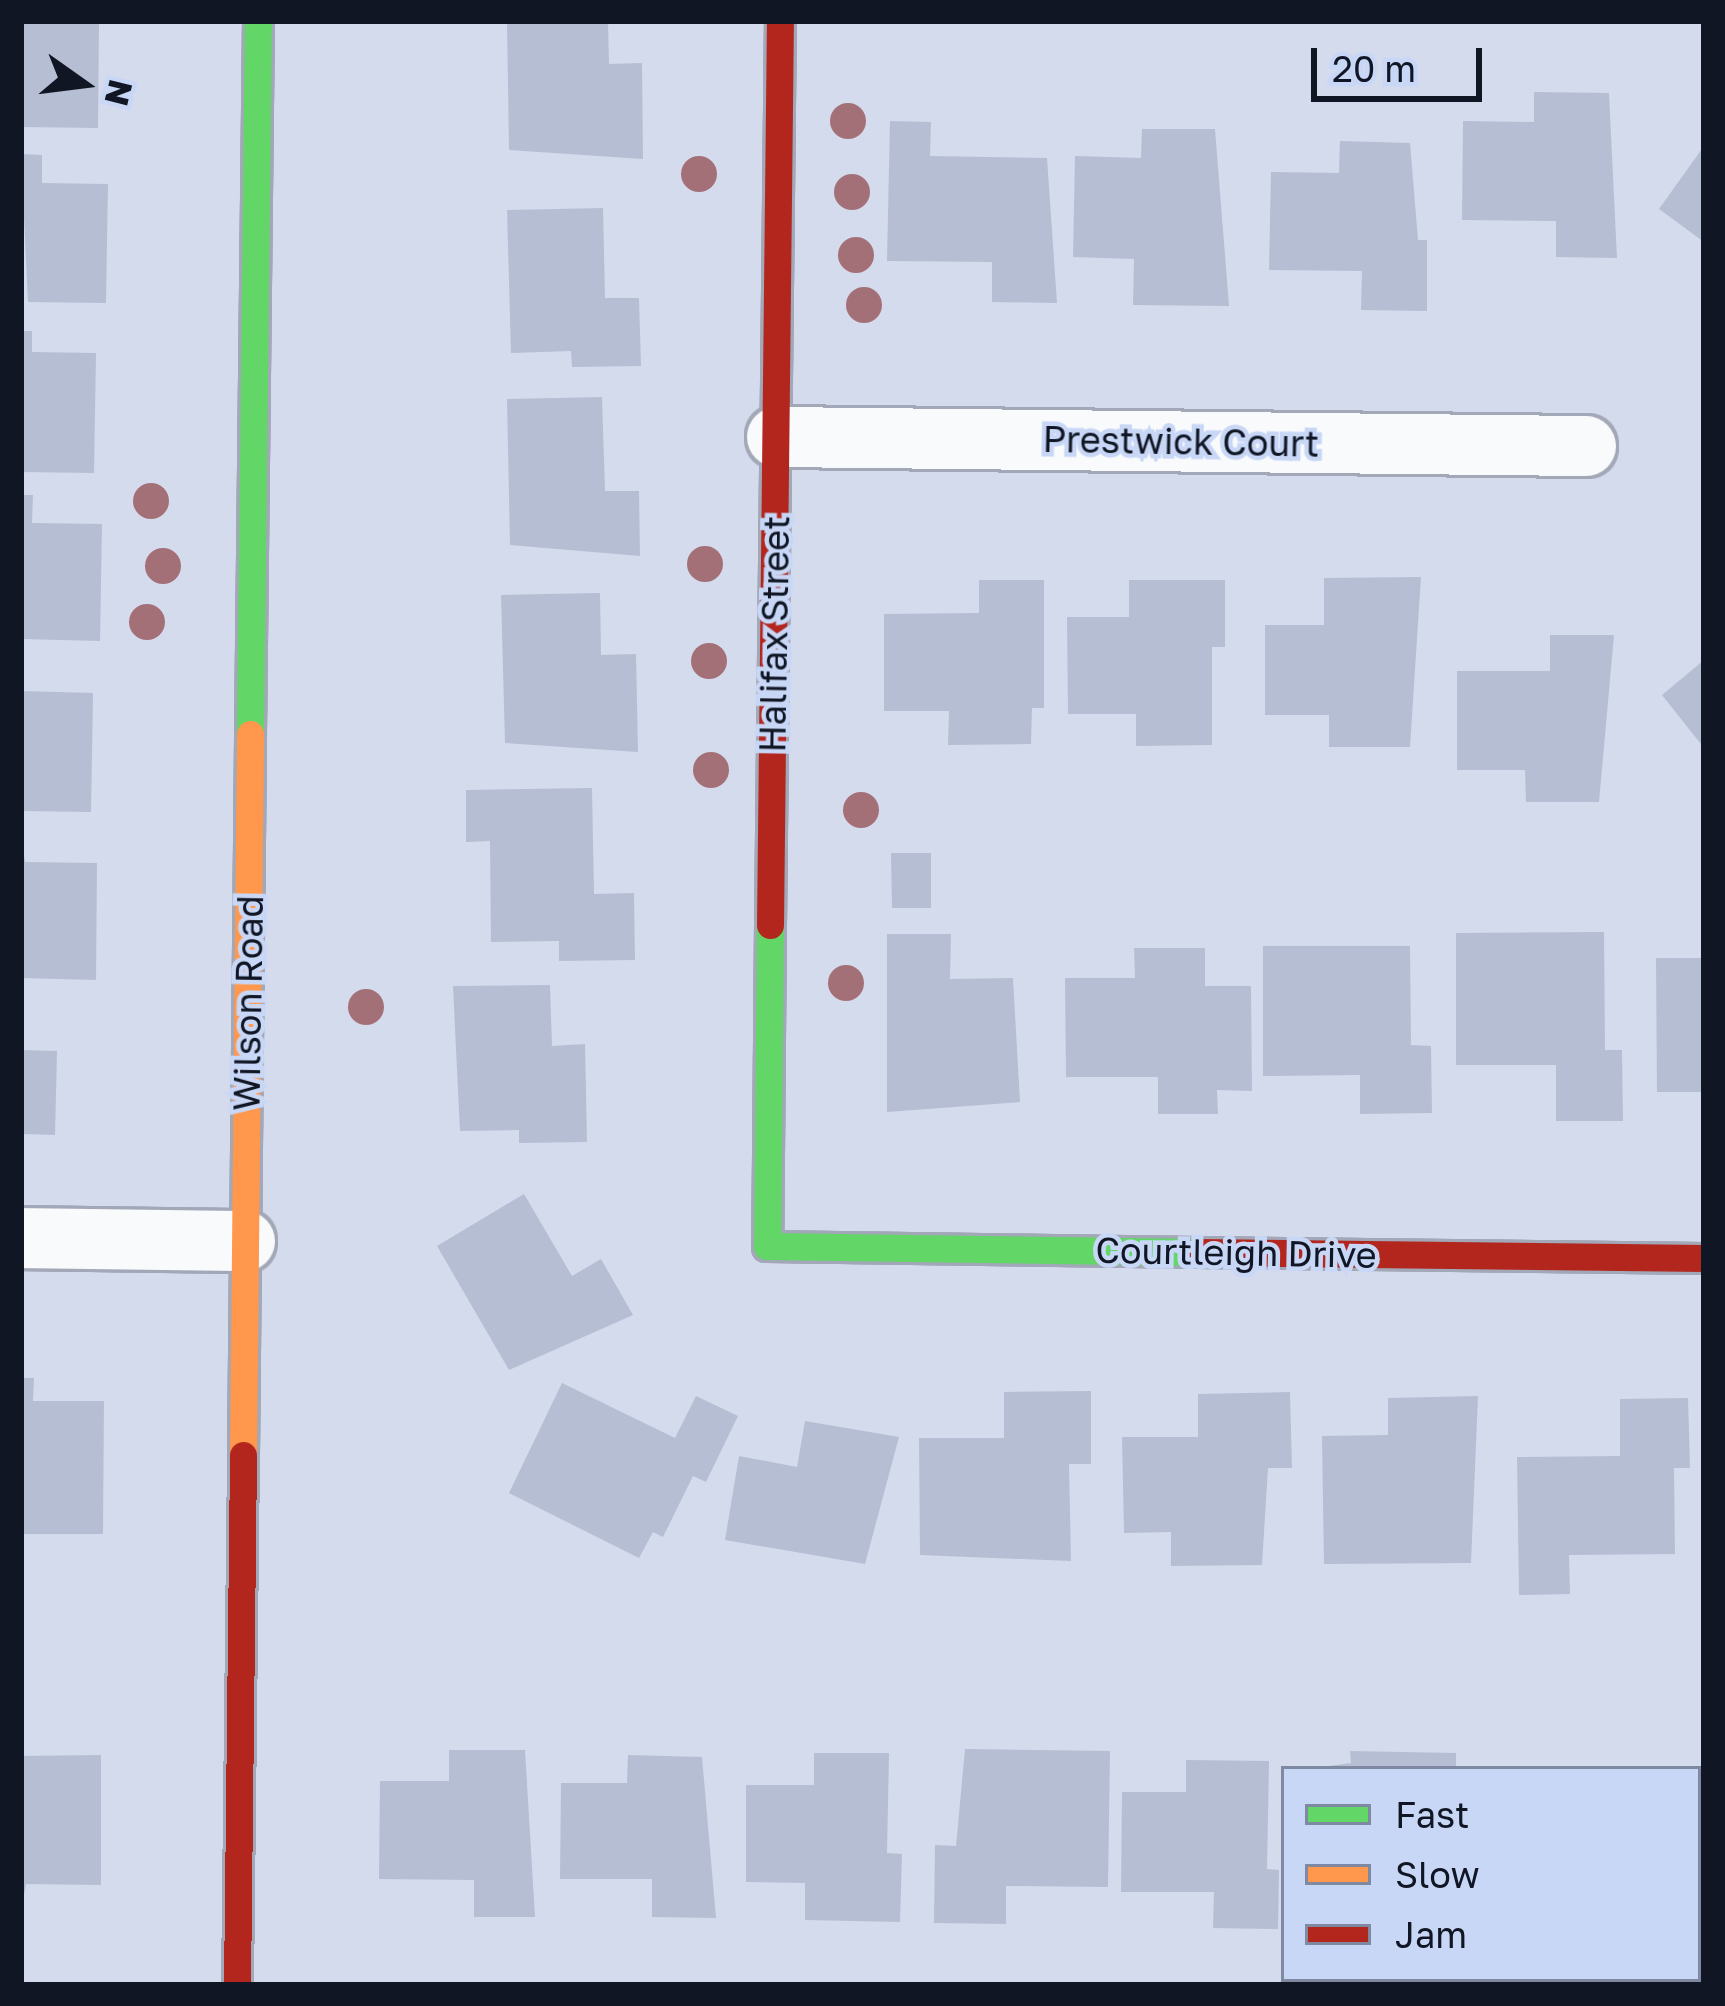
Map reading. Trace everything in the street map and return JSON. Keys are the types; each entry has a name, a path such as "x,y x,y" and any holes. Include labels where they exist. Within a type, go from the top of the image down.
{"street":[{"name":"Wilson Road","path":"237,1985 258,21"},
{"name":"Halifax Street","path":"767,1246 780,21"},
{"name":"Prestwick Court","path":"777,437 1586,446"},
{"path":"21,1238 245,1240"},
{"name":"Courtleigh Drive","path":"767,1246 1704,1258"}],"building":[{"path":"21,21 99,21 98,128 21,127"},
{"path":"507,21 608,21 609,64 642,63 643,159 509,150"},
{"path":"1534,92 1609,93 1617,258 1556,257 1556,221 1462,220 1463,121 1534,122"},
{"path":"890,121 931,122 930,156 1047,158 1057,303 992,302 992,262 887,261"},
{"path":"1142,129 1215,129 1229,306 1133,305 1134,259 1073,257 1075,156 1141,158"},
{"path":"1340,141 1410,143 1418,240 1427,240 1427,311 1361,310 1362,271 1269,270 1271,172 1339,173"},
{"path":"1704,146 1704,242 1659,209"},
{"path":"21,154 42,155 42,183 108,184 106,303 28,302"},
{"path":"603,208 605,298 639,298 641,366 572,367 571,351 511,353 507,210"},
{"path":"21,331 32,331 32,352 96,353 94,473 21,472"},
{"path":"602,397 605,491 639,491 640,556 510,545 507,399"},
{"path":"21,495 33,495 32,523 102,524 100,641 22,639"},
{"path":"1421,577 1410,747 1329,747 1329,715 1265,715 1265,625 1324,625 1324,578"},
{"path":"979,580 1044,580 1044,708 1032,708 1031,744 948,745 949,711 884,711 884,614 979,613"},
{"path":"1129,580 1225,580 1225,647 1212,647 1212,745 1136,746 1136,714 1068,714 1067,617 1129,617"},
{"path":"600,593 601,655 636,654 638,752 505,743 501,595"},
{"path":"1550,635 1614,635 1599,802 1526,802 1525,770 1457,770 1457,671 1550,671"},
{"path":"1704,660 1704,748 1662,695"},
{"path":"21,691 93,693 91,812 21,811"},
{"path":"592,788 594,894 634,893 635,960 559,961 559,941 491,942 490,841 466,842 466,790"},
{"path":"21,833 25,862 97,863 96,980 21,978"},
{"path":"891,853 931,853 931,908 892,908"},
{"path":"1604,932 1605,1050 1622,1050 1623,1121 1556,1121 1556,1065 1456,1065 1456,933"},
{"path":"887,934 951,934 950,979 1013,978 1020,1102 887,1112"},
{"path":"1263,946 1410,946 1411,1045 1431,1046 1432,1113 1360,1114 1360,1075 1263,1076"},
{"path":"1134,948 1205,948 1205,986 1251,986 1252,1091 1217,1090 1218,1114 1158,1114 1158,1077 1066,1077 1065,978 1135,978"},
{"path":"1656,958 1704,958 1704,1092 1657,1092"},
{"path":"550,985 552,1046 585,1044 587,1142 519,1143 519,1130 460,1131 453,986"},
{"path":"21,1050 57,1051 55,1135 21,1134"},
{"path":"524,1194 572,1276 601,1259 633,1315 509,1370 437,1246"},
{"path":"21,1378 34,1378 33,1401 104,1401 103,1534 23,1534"},
{"path":"562,1383 675,1438 696,1396 738,1416 706,1482 693,1476 663,1537 653,1532 639,1558 509,1493"},
{"path":"1091,1391 1091,1464 1069,1464 1071,1561 920,1555 919,1438 1004,1438 1004,1392"},
{"path":"1290,1392 1292,1468 1268,1468 1262,1565 1171,1566 1171,1532 1124,1533 1122,1437 1198,1437 1198,1394"},
{"path":"1478,1396 1471,1563 1324,1564 1322,1436 1388,1435 1388,1398"},
{"path":"1688,1398 1690,1468 1674,1468 1675,1554 1569,1555 1570,1594 1519,1595 1517,1457 1620,1456 1620,1399"},
{"path":"805,1421 899,1437 865,1564 725,1540 739,1456 797,1467"},
{"path":"965,1749 1110,1751 1108,1887 1006,1886 1006,1924 934,1923 935,1845 956,1846"},
{"path":"449,1750 525,1750 535,1917 474,1917 474,1880 379,1879 380,1781 449,1781"},
{"path":"1350,1751 1456,1753 1456,1766 1328,1766 1351,1763"},
{"path":"814,1753 889,1753 887,1853 902,1854 900,1922 805,1920 805,1883 746,1882 746,1785 814,1785"},
{"path":"101,1755 101,1885 26,1884 21,1912 21,1756"},
{"path":"628,1755 702,1757 716,1918 652,1917 652,1879 560,1879 561,1783 627,1783"},
{"path":"1186,1760 1269,1761 1267,1869 1279,1870 1278,1929 1213,1928 1214,1892 1121,1892 1122,1792 1186,1792"}],"traffic: fast":[{"path":"250,734 258,21"},
{"path":"770,925 767,1246 1197,1252"}],"traffic: slow":[{"path":"243,1455 250,734"}],"traffic: jam":[{"path":"770,925 780,21"},
{"path":"1197,1252 1704,1258"},
{"path":"237,1985 243,1455"}]}
